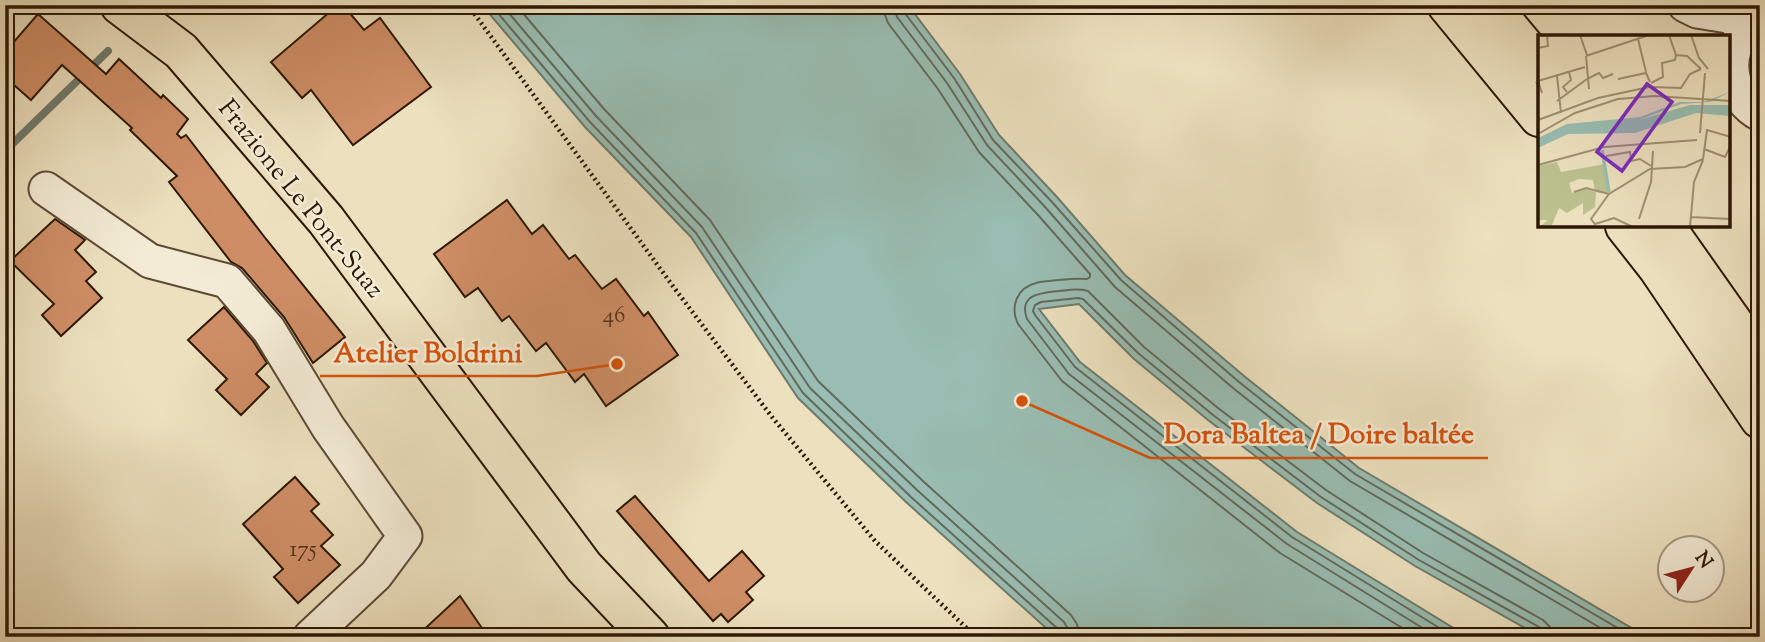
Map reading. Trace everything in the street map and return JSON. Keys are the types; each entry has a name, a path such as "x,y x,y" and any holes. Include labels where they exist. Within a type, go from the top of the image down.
{"main road":[{"name":"Frazione Le Pont-Suaz","path":"120,5 181,51 326,220 584,567 650,637"},
{"path":"1447,5 1538,116"},
{"path":"1490,5 1538,63"},
{"path":"1627,228 1658,268 1760,419"},
{"path":"1666,228 1760,361"}],"street":[{"path":"1673,5 1704,35"},
{"path":"1685,5 1697,11 1759,20"},
{"path":"1759,20 1742,35 1733,53 1730,71 1743,102 1760,114"},
{"path":"46,189 150,261 227,281 269,330 328,427 405,536 376,575 310,637"}],"path":[{"path":"468,5 772,417 874,541 976,637"}],"water":[{"path":"482,5 908,5 960,74 999,135 1125,275 1244,376 1359,468 1647,637 1541,637 1415,566 1317,503 1208,420 1134,359 1079,304 1039,309 1080,362 1297,532 1468,637 1056,637 906,502 798,398 691,237 585,127"}],"building":[{"path":"338,5 343,5 364,30 380,18 431,87 353,145 311,90 302,98 271,62"},
{"path":"38,14 106,74 119,59 188,119 177,134 181,138 186,135 345,337 313,363 284,317 242,268 231,262 169,182 177,176 130,130 132,128 62,65 31,100 5,77 5,52"},
{"path":"507,200 532,234 543,225 569,259 575,255 602,289 616,279 644,316 648,312 678,355 606,406 584,374 575,382 546,343 536,351 509,316 502,321 478,288 465,297 434,254"},
{"path":"55,219 85,240 75,250 96,272 86,281 102,298 61,336 42,315 54,304 10,261"},
{"path":"224,307 253,341 267,363 256,374 269,387 241,415 216,390 227,379 188,340"},
{"path":"295,477 319,504 311,511 333,535 321,546 340,565 298,603 274,577 283,569 243,524"},
{"path":"635,496 709,581 742,551 764,576 746,592 753,600 728,622 721,614 713,621 617,511"},
{"path":"460,596 488,637 416,637"}],"waterway":[{"path":"5,151 108,51"}],"place":[{"name":"Atelier Boldrini","path":"617,364"},
{"name":"Dora Baltea / Doire baltée","path":"1022,401"}]}
